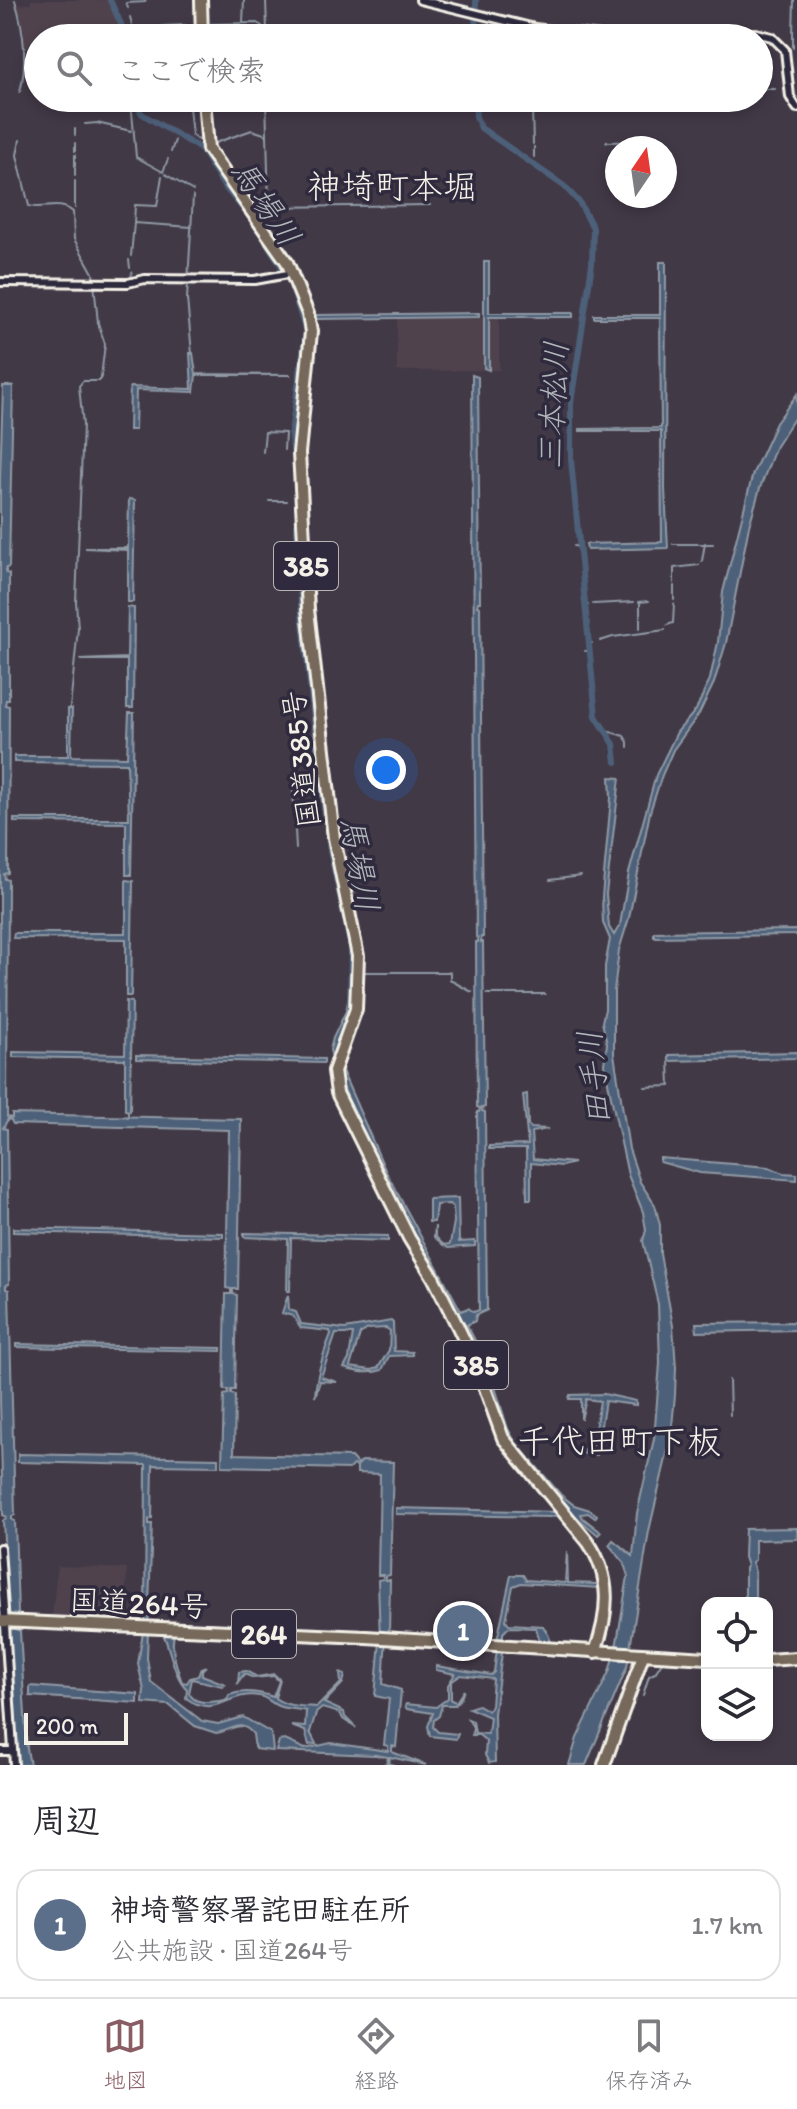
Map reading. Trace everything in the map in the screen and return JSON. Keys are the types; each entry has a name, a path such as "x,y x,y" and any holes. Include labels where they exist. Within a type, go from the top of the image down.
{"highway":[{"path":"201,0 202,24"},
{"name":"国道385号","path":"205,112 208,149 270,235 292,274 308,314 311,332 299,453 308,609 334,838 358,956 356,1009 334,1071 337,1093 409,1238 458,1327 478,1369 503,1438 588,1542 599,1561 607,1602 599,1652"},
{"name":"国道264号","path":"7,1620 383,1638 701,1658"},
{"path":"604,1765 640,1655"},
{"path":"773,1660 797,1658"}],"street":[{"path":"420,0 522,24"},
{"path":"773,38 785,50 790,97 797,108"},
{"path":"0,283 255,280 292,274"},
{"path":"0,1548 14,1765"},
{"path":"0,1751 13,1751"}],"shaded area":[{"path":"31,0 109,0 119,24 24,24 24,30 16,5 31,4"},
{"path":"499,318 499,370 397,371 397,319"},
{"path":"57,1566 127,1569 124,1625 52,1620"}],"water":[{"path":"484,262 489,262 489,313 573,313 573,317 489,317 489,370 484,368"},
{"path":"660,262 666,262 665,489 668,548 587,550 586,544 662,542 661,431 580,431 661,428 660,318 594,318 594,315 660,315"},
{"path":"479,313 479,317 316,319 316,315"},
{"path":"190,353 193,353 196,374 291,375 196,375 194,392 136,390 135,430 129,430 130,387 192,389"},
{"path":"472,375 478,377 480,602 477,606 480,607 485,1107 482,1111 485,1112 487,1310 476,1315 475,1321 467,1325 489,1368 508,1429 516,1443 561,1495 574,1505 597,1515 595,1518 588,1513 581,1514 601,1532 598,1535 566,1508 506,1434 486,1374 374,1158 335,1069 330,1050 349,996 353,997 351,1012 337,1040 336,1057 386,1172 461,1311 468,1308 474,1312 479,1310 477,1112 480,1108 477,1107"},
{"path":"3,386 13,386 9,567 6,568 9,574 9,700 5,705 9,706 8,873 4,874 8,880 7,1117 12,1118 12,1114 241,1119 238,1289 233,1289 233,1294 237,1295 235,1390 231,1390 231,1394 235,1395 234,1454 351,1457 358,1465 362,1461 393,1462 390,1575 386,1576 386,1580 390,1580 389,1632 386,1636 383,1684 401,1690 396,1747 392,1746 392,1752 426,1765 390,1757 389,1764 394,1765 382,1765 387,1763 388,1757 376,1755 276,1751 279,1741 285,1740 305,1749 331,1743 388,1751 388,1746 384,1745 389,1699 375,1696 380,1641 378,1580 383,1579 383,1575 378,1575 380,1474 357,1473 357,1467 353,1465 349,1469 222,1466 224,1395 228,1394 228,1390 224,1390 226,1294 231,1294 231,1289 226,1288 229,1130 13,1124 8,1119 3,1128 7,1129 9,1284 6,1289 9,1290 15,1515 12,1520 15,1521 18,1614 15,1616 16,1629 20,1631 30,1765 18,1765 8,1632 12,1629 11,1616 8,1615 3,1521 7,1517 3,1515 0,1402 0,480"},
{"path":"797,394 797,414 776,446 749,526 726,643 714,683 699,714 673,750 650,812 629,918 619,950 614,991 614,1054 629,1149 640,1182 655,1205 660,1225 660,1254 673,1326 675,1395 671,1437 649,1531 627,1667 586,1765 569,1765 577,1738 609,1672 617,1642 628,1576 623,1561 609,1545 613,1540 633,1556 637,1513 654,1439 660,1363 658,1304 643,1241 646,1230 643,1212 628,1175 604,1064 607,1044 602,1022 610,939 603,923 602,897 610,777 620,778 606,894 609,927 614,935 620,925 629,873 656,775 677,732 696,710 710,679 718,642 723,592 753,473 776,423"},
{"path":"129,499 135,500 133,602 128,602 128,550 85,548 128,548"},
{"path":"128,607 134,608 133,708 127,708 127,660 80,660 127,658"},
{"path":"68,709 72,709 71,756 127,757 129,713 134,713 131,875 126,875 126,823 14,822 14,819 129,819 127,763 14,762 14,756 68,756"},
{"path":"126,880 133,881 131,996 126,996 126,939 13,938 14,933 126,933"},
{"path":"797,930 797,935 654,937 654,932"},
{"path":"126,1001 132,1002 130,1111 125,1110 125,1059 13,1057 13,1052 125,1054"},
{"path":"797,1052 797,1058 669,1061 669,1055"},
{"path":"136,1055 324,1059 324,1063 136,1059"},
{"path":"527,1094 528,1125 548,1129 531,1132 533,1159 574,1163 562,1166 531,1163 531,1199 527,1199 526,1149 489,1149 489,1146 528,1145 523,1095"},
{"path":"660,1158 769,1167 783,1173 797,1174 797,1180 700,1173 660,1162"},
{"path":"458,1198 459,1242 475,1241 475,1246 448,1248 444,1245 450,1244 453,1207 449,1204 436,1205 434,1222 429,1222 429,1199"},
{"path":"13,1228 223,1233 223,1237 13,1232"},
{"path":"244,1233 388,1236 388,1241 291,1238 290,1291 287,1291 288,1239 244,1237"},
{"path":"288,1295 289,1310 296,1312 301,1324 345,1329 391,1321 394,1351 412,1352 412,1355 389,1356 382,1370 378,1371 344,1368 349,1359 353,1334 336,1334 321,1377 337,1382 320,1381 315,1397 330,1331 301,1328 293,1316 282,1313","holes":["386,1328 390,1331 389,1350 378,1368 350,1367 360,1334 368,1329"]},
{"path":"797,1322 797,1330 697,1332 696,1323"},
{"path":"16,1344 221,1348 221,1351 16,1347"},
{"path":"604,1394 636,1401 636,1405 605,1401 596,1455 572,1452 569,1447 591,1451 600,1401 586,1399 581,1420 581,1399 569,1399 570,1395"},
{"path":"18,1454 218,1458 218,1466 153,1465 147,1658 151,1682 202,1721 218,1724 243,1717 271,1733 273,1751 255,1749 253,1734 244,1727 216,1733 195,1726 169,1705 143,1703 144,1690 138,1664 145,1619 146,1465 18,1462"},
{"path":"396,1508 557,1512 558,1515 396,1514"},
{"path":"797,1528 797,1539 755,1540 755,1560 752,1562 755,1597 745,1597 745,1529"},
{"path":"567,1551 568,1583 598,1584 599,1588 521,1583 513,1586 506,1620 509,1624 543,1626 550,1644 541,1645 536,1628 509,1627 503,1633 503,1643 497,1640 511,1575 523,1575 526,1580 565,1583"},
{"path":"165,1632 175,1632 173,1650 182,1682 187,1683 190,1678 198,1676 201,1668 206,1666 202,1675 225,1684 222,1686 192,1679 189,1693 196,1700 227,1700 229,1695 245,1692 273,1697 279,1681 274,1676 254,1678 244,1674 238,1682 239,1672 246,1671 257,1677 274,1674 280,1680 275,1698 279,1701 295,1706 317,1707 341,1683 340,1673 345,1675 343,1683 324,1703 344,1712 356,1728 340,1713 322,1708 316,1713 310,1732 316,1744 309,1745 305,1731 291,1726 305,1727 306,1711 281,1707 262,1697 248,1695 214,1705 197,1704 186,1698 187,1689 183,1684 176,1671"},
{"path":"497,1649 502,1649 502,1653 494,1714 495,1762 489,1763 485,1755 486,1741 479,1735 472,1735 473,1727 468,1719 473,1721 475,1733 488,1734 490,1717 469,1708 478,1705 488,1711 493,1679 461,1675 451,1682 451,1700 456,1702 464,1690 461,1698 455,1705 442,1705 433,1727 438,1732 458,1734 456,1739 430,1736 428,1726 433,1713 407,1709 405,1706 436,1707 448,1698 448,1685 455,1674 436,1670 436,1666 491,1675"},
{"path":"30,1686 138,1694 138,1703 30,1696"}],"waterway":[{"path":"15,0 24,46 20,92"},
{"name":"馬場川","path":"110,0 121,24"},
{"path":"128,8 126,3 146,0"},
{"path":"243,23 244,0"},
{"path":"266,0 267,24"},
{"name":"三本松川","path":"475,24 476,0"},
{"path":"793,35 794,0"},
{"path":"130,17 132,24"},
{"path":"207,24 259,24"},
{"path":"793,35 793,48"},
{"path":"132,112 136,157 163,172 168,159"},
{"name":"馬場川","path":"141,112 201,149 223,185 245,211"},
{"path":"190,112 192,135 201,142"},
{"path":"266,112 269,206"},
{"name":"三本松川","path":"476,112 481,128 564,186 579,202 593,228 592,264 571,403 571,460 596,716 614,744 616,762"},
{"path":"532,112 533,144"},
{"path":"85,124 97,123 131,131"},
{"path":"75,129 75,135"},
{"path":"212,144 252,130 267,135"},
{"path":"20,140 17,155 29,206 57,206 73,212 74,239 93,273 98,323 105,344 99,381 83,381 79,386 83,425 76,602 78,628 70,708"},
{"path":"171,152 175,140"},
{"path":"75,143 75,151"},
{"path":"534,147 534,157"},
{"path":"75,155 75,166"},
{"path":"75,168 75,176"},
{"path":"165,174 193,191"},
{"path":"134,223 135,205 157,206 162,176"},
{"path":"75,181 75,208"},
{"path":"192,354 187,299 193,196"},
{"path":"274,207 430,205"},
{"name":"馬場川","path":"252,220 289,278 306,332 291,433 296,473"},
{"path":"131,256 134,223 192,227"},
{"path":"129,260 130,268"},
{"path":"131,279 132,272"},
{"path":"263,452 265,432 285,433 284,450"},
{"path":"269,501 287,501"},
{"name":"馬場川","path":"298,512 301,605 322,790 330,850 351,947 350,1005"},
{"path":"702,561 705,543"},
{"path":"673,544 713,544"},
{"name":"三本松川","path":"574,546 579,547"},
{"path":"674,583 674,568 699,565"},
{"path":"674,586 674,600"},
{"path":"639,602 649,601"},
{"path":"593,604 634,602"},
{"path":"640,602 640,628"},
{"path":"667,625 673,623 674,604"},
{"path":"600,641 665,630"},
{"name":"三本松川","path":"585,651 590,651"},
{"path":"604,730 624,736 628,747"},
{"path":"296,790 293,790 296,849"},
{"path":"299,790 314,790"},
{"path":"550,880 581,876"},
{"path":"364,972 450,972 450,980 472,992"},
{"path":"487,994 545,994"},
{"path":"645,1087 670,1086 669,1060"},
{"path":"128,1111 128,1117"},
{"path":"729,1380 730,1415"},
{"path":"643,1695 649,1676 662,1662"}],"place":[{"name":"神埼警察署詫田駐在所","path":"463,1631"}],"district":[{"name":"神埼町本堀","path":"392,186"},
{"name":"千代田町下板","path":"619,1441"}],"water label":[{"name":"田手川","path":"594,1078"}]}
